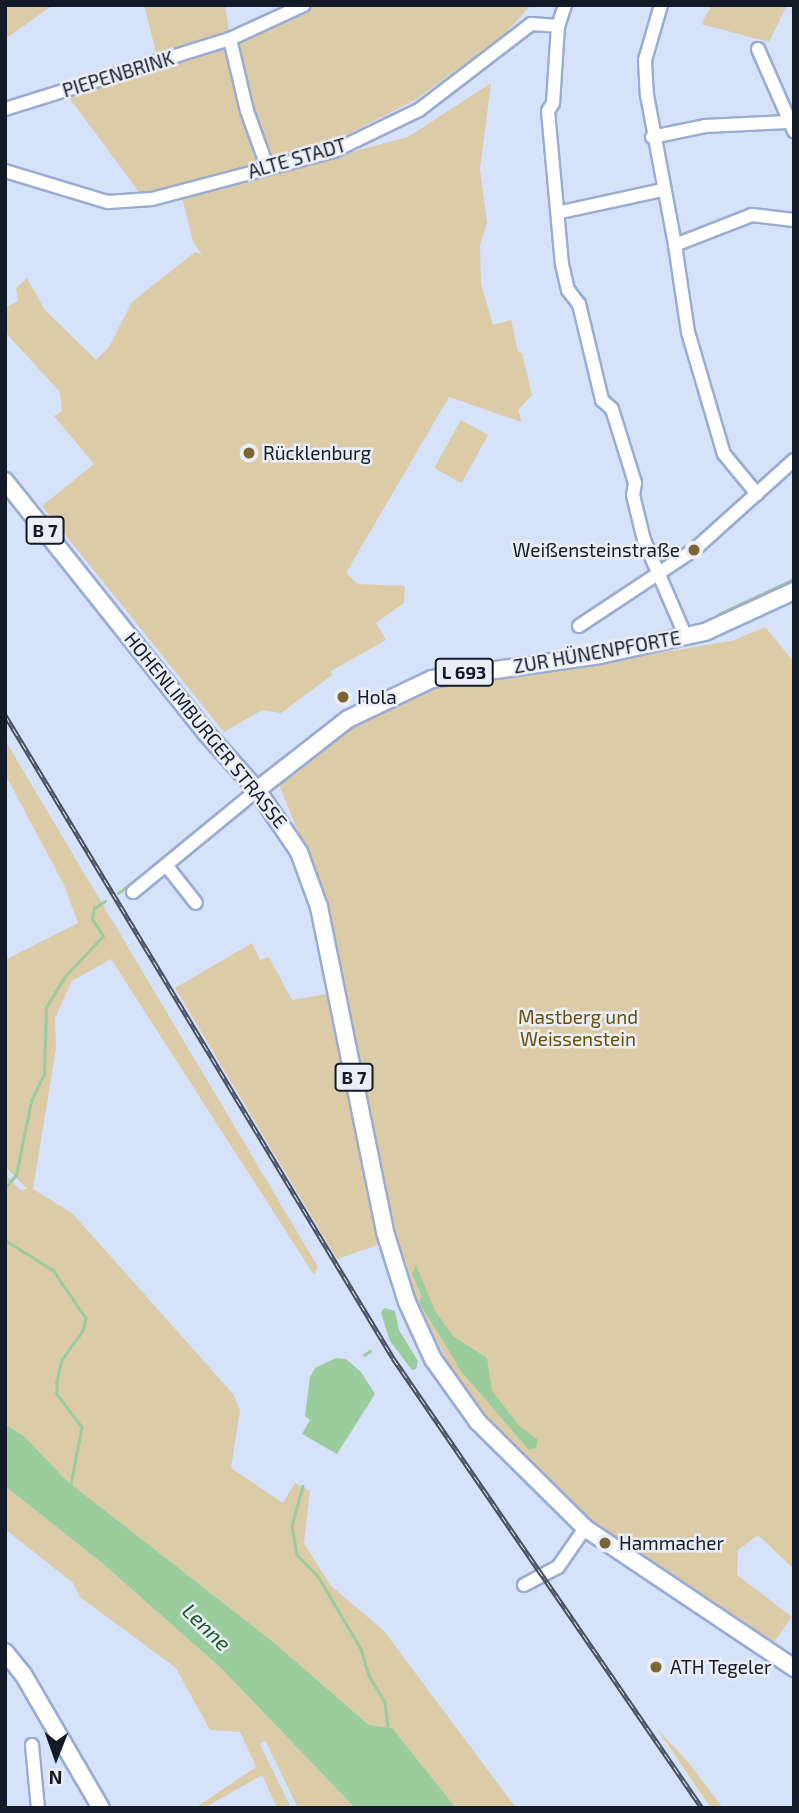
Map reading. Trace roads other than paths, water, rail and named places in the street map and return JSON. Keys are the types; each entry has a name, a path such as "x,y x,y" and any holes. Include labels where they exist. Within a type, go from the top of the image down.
{"main road":[{"name":"HOHENLIMBURGER STRASSE","path":"5,481 206,733 257,790 299,852 319,906 385,1232 407,1302 433,1359 478,1422 585,1528 794,1668"},
{"name":"ZUR HÜNENPFORTE","path":"257,790 348,719 432,679 600,655 686,637 744,617 794,591"},
{"path":"5,1652 23,1674 101,1808"}],"street":[{"name":"PIEPENBRINK","path":"5,109 230,39 304,5"},
{"path":"565,5 558,26 548,141 554,148 561,212 556,221 568,290 579,304 595,359 593,371 602,400 612,409 635,483 633,495 644,540 686,637"},
{"path":"661,5 645,60 652,137 675,246 688,332 724,454 757,494"},
{"name":"ALTE STADT","path":"5,171 108,202 152,200 267,166 334,151 419,110 531,23 558,26"},
{"path":"230,39 247,111 267,166"},
{"path":"652,137 705,126 791,126 758,49"},
{"path":"561,212 662,190"},
{"path":"675,246 752,215 794,220"},
{"path":"579,626 659,577 794,460"},
{"path":"133,892 257,790"},
{"path":"166,865 196,903"},
{"path":"524,1585 558,1567 585,1528"},
{"path":"5,1668 23,1674"},
{"path":"32,1745 38,1808"}],"water":[{"path":"416,1265 435,1311 453,1336 487,1358 492,1390 518,1425 538,1440 536,1448 529,1450 461,1371 419,1302 422,1296 412,1274"},
{"path":"384,1308 395,1311 399,1330 418,1361 416,1369 412,1370 390,1341 381,1313"},
{"path":"336,1358 346,1359 361,1372 375,1394 337,1454 302,1434 310,1420 305,1416 310,1377 315,1368"},
{"name":"Lenne","path":"5,1424 24,1436 67,1481 272,1641 369,1725 392,1728 456,1808 355,1808 221,1668 102,1563 5,1486"}],"waterway":[{"path":"719,614 794,579"},
{"path":"171,851 209,820"},
{"path":"154,866 166,856"},
{"path":"118,893 146,873"},
{"path":"5,1188 16,1175 31,1101 44,1074 46,1007 67,974 103,936 92,919 94,908 105,901"},
{"path":"5,1240 53,1270 86,1318 83,1331 62,1360 57,1381 57,1394 82,1427 71,1485"},
{"path":"364,1355 370,1351"},
{"path":"303,1486 292,1526 297,1555 318,1576 361,1649 369,1676 385,1702 388,1726"}],"railway":[{"path":"5,715 393,1358 702,1808"}],"place":[{"name":"Rücklenburg","path":"249,453"},
{"name":"Weißensteinstraße","path":"694,550"},
{"name":"Hola","path":"343,697"},
{"name":"Hammacher","path":"605,1543"},
{"name":"ATH Tegeler","path":"656,1667"}],"park label":[{"name":"Mastberg und Weissenstein","path":"578,1028"}]}
